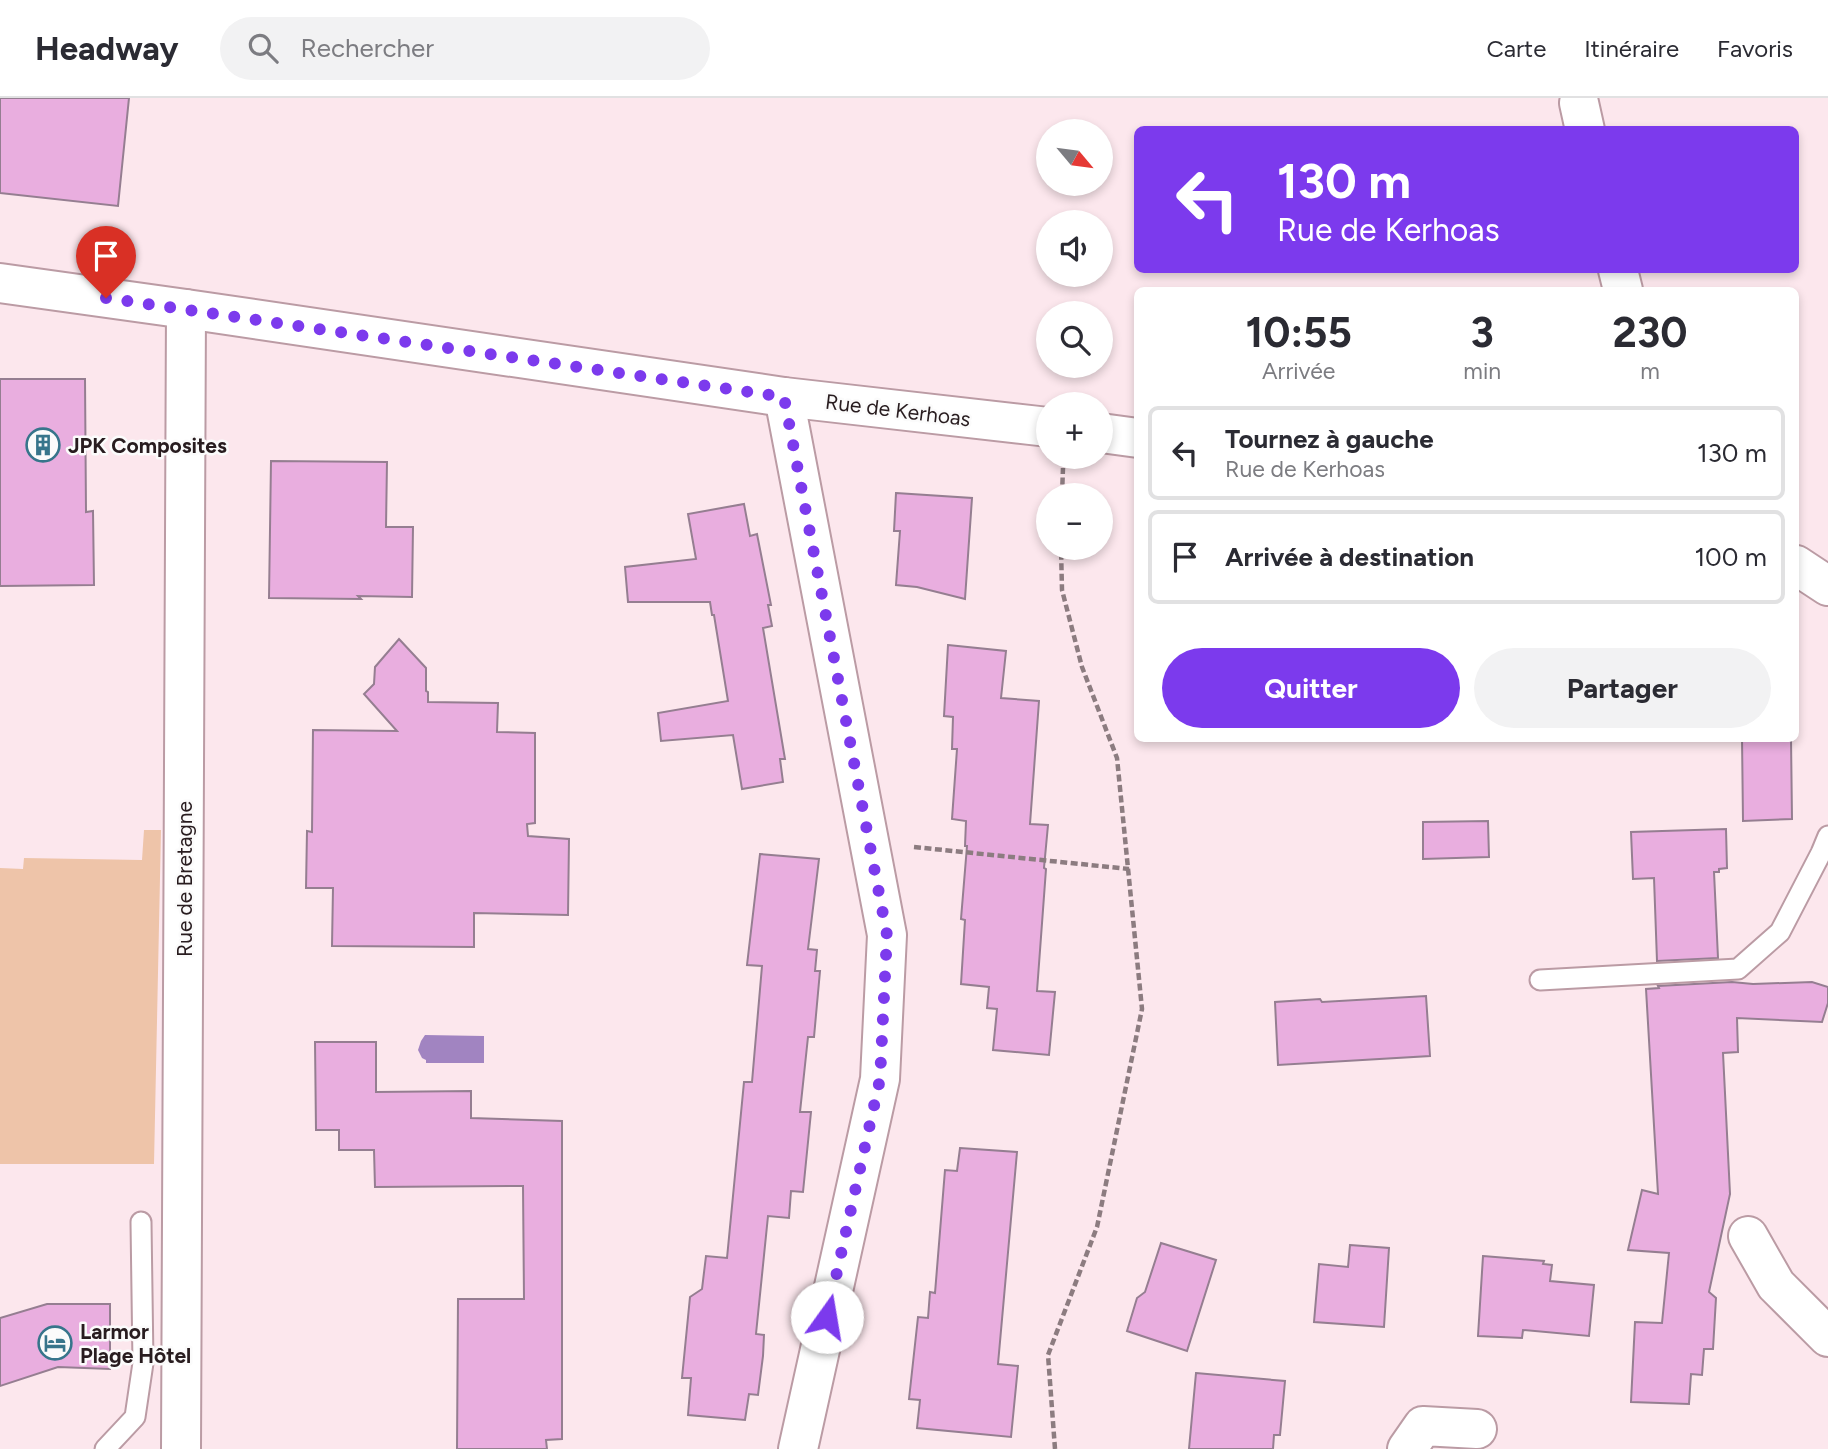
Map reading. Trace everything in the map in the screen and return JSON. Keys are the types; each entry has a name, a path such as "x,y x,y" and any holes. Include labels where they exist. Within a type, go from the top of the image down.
{"street":[{"name":"Rue de Kerhoas","path":"0,283 784,397 1036,426"},
{"name":"Rue de Bretagne","path":"181,1449 186,309"},
{"path":"784,397 887,935 880,1079 797,1449"},
{"path":"1113,435 1134,437"},
{"path":"1799,567 1828,586"},
{"path":"1748,1236 1776,1285 1828,1337"},
{"path":"1407,1449 1423,1426 1477,1429"}],"lane":[{"path":"1539,980 1738,969 1780,932 1828,836"},
{"path":"105,1449 135,1417 143,1363 141,1222"}],"path":[{"path":"1055,1449 1048,1355 1097,1227 1142,1009 1117,758 1079,654 1062,590 1061,560"},
{"path":"869,842 1129,869"}],"shaded area":[{"path":"144,830 161,830 154,1164 0,1164 0,868 23,869 24,858 142,860"},
{"path":"425,1035 484,1036 484,1063 426,1063 418,1050"}],"building":[{"path":"0,98 129,98 118,206 0,193"},
{"name":"JPK Composites","path":"0,379 85,379 86,512 93,511 94,585 0,586"},
{"path":"271,461 387,462 386,527 413,527 412,597 269,598"},
{"path":"896,493 972,498 965,599 917,587 896,585 900,531 894,531"},
{"path":"744,504 750,536 757,534 771,605 768,605 772,626 763,628 785,759 780,759 783,782 742,789 733,735 661,741 658,713 728,701 710,602 628,602 625,567 696,559 688,514"},
{"path":"399,639 426,668 428,702 498,703 497,732 535,733 535,823 527,824 528,836 569,839 568,915 474,913 474,947 332,946 333,888 306,888 307,831 312,832 313,730 397,731 364,694 374,684 375,667"},
{"path":"948,645 1006,651 1001,698 1039,701 1030,824 1048,825 1037,991 1055,992 1049,1055 993,1050 997,1009 987,1008 989,987 961,984 965,920 961,919 967,846 966,821 952,819 957,749 952,749 953,717 944,716"},
{"path":"1742,742 1791,742 1792,819 1743,821"},
{"path":"1488,821 1489,857 1423,859 1423,822"},
{"path":"1726,829 1727,868 1714,872 1718,958 1657,961 1654,878 1633,879 1631,832"},
{"path":"760,854 819,859 808,949 817,950 815,971 820,971 814,1037 808,1037 800,1112 811,1112 803,1192 791,1191 789,1218 768,1216 756,1334 764,1335 763,1356 758,1395 749,1394 745,1420 688,1415 691,1378 682,1378 690,1297 702,1289 706,1256 727,1258 744,1082 752,1082 762,966 747,965"},
{"path":"1732,982 1812,982 1828,987 1828,1003 1822,1022 1737,1018 1738,1052 1723,1053 1730,1194 1709,1292 1716,1298 1713,1349 1704,1349 1702,1375 1691,1374 1689,1404 1631,1402 1635,1322 1662,1323 1669,1253 1628,1250 1642,1190 1658,1194 1646,989"},
{"path":"1426,996 1430,1056 1278,1065 1275,1002"},
{"path":"315,1042 376,1042 376,1092 471,1091 471,1118 562,1121 562,1439 546,1440 547,1449 457,1449 458,1299 524,1299 523,1186 375,1187 374,1150 339,1150 339,1130 316,1130"},
{"path":"960,1148 1017,1152 998,1364 1018,1366 1011,1437 917,1428 920,1400 909,1399 918,1317 928,1318 930,1292 935,1293 945,1170 957,1171"},
{"path":"1161,1243 1216,1260 1187,1351 1127,1331 1137,1298 1145,1292"},
{"path":"1350,1245 1389,1248 1384,1327 1314,1322 1319,1264 1348,1267"},
{"path":"1483,1256 1544,1261 1543,1264 1552,1265 1550,1281 1594,1285 1589,1336 1523,1330 1522,1338 1478,1336"},
{"name":"Larmor Plage Hôtel","path":"47,1304 110,1304 110,1369 58,1367 0,1386 0,1318"},
{"path":"1196,1373 1285,1381 1280,1435 1274,1435 1273,1449 1189,1449"}],"place":[{"name":"JPK Composites","path":"43,445"},
{"name":"Larmor Plage Hôtel","path":"55,1343"}],"route":[{"path":"106,298 784,397 887,935 880,1079 827,1317"}]}
